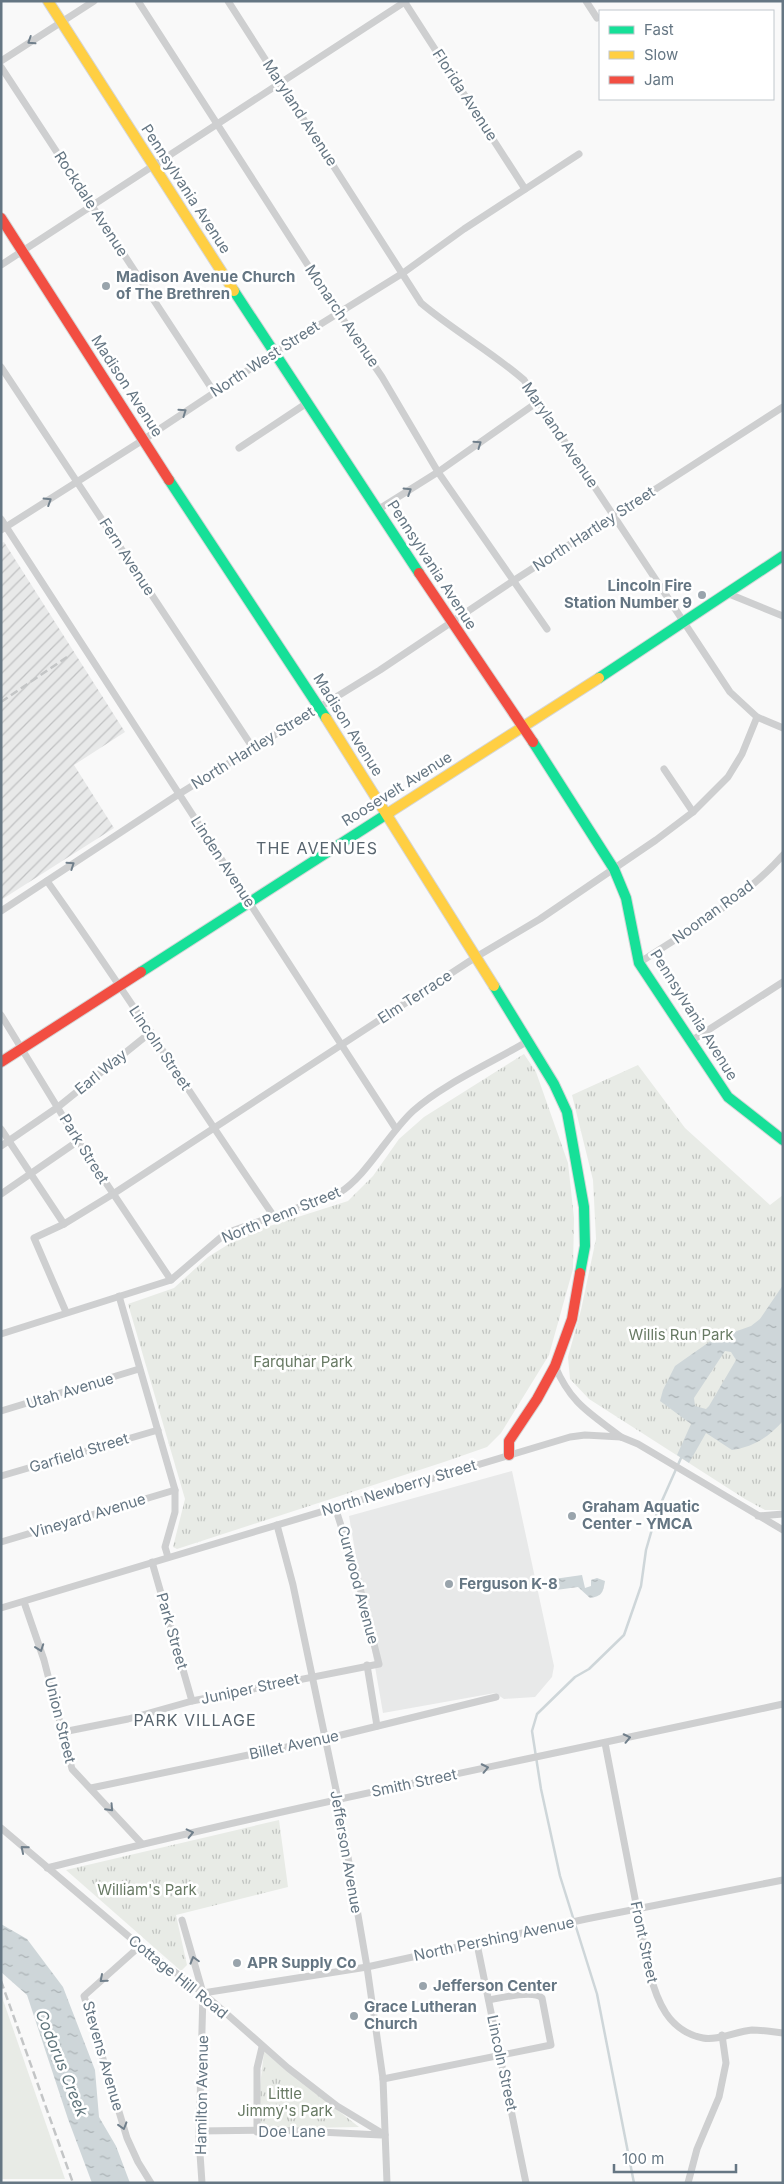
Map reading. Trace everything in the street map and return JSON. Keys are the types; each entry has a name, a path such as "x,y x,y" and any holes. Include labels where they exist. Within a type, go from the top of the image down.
{"street":[{"name":"Pennsylvania Avenue","path":"48,1 274,353 379,509 451,623 522,726 614,868 626,898 639,964 728,1097 783,1140"},
{"path":"1,61 94,1"},
{"name":"Monarch Avenue","path":"138,1 217,126 382,377 438,472 548,629"},
{"name":"Maryland Avenue","path":"228,1 421,302 446,325 504,362 524,380 730,692 757,717 783,728"},
{"path":"586,1 597,18"},
{"path":"1,266 405,2"},
{"name":"Florida Avenue","path":"405,2 525,189"},
{"name":"Rockdale Avenue","path":"1,67 214,392"},
{"name":"North West Street","path":"4,529 274,353 403,273 579,154"},
{"name":"Madison Avenue","path":"1,218 143,440 319,706 528,1041 554,1084 568,1112 584,1207 585,1246 572,1319 555,1366 537,1399 509,1441 509,1455"},
{"name":"Fern Avenue","path":"1,367 253,748"},
{"path":"379,509 438,472 539,401"},
{"path":"238,448 307,403"},
{"name":"North Hartley Street","path":"1,911 179,794 380,670 614,515 783,407"},
{"name":"Linden Avenue","path":"1,519 4,529 250,901 292,970 343,1045 396,1129"},
{"name":"Roosevelt Avenue","path":"1,1062 685,623 783,556"},
{"path":"729,594 783,616"},
{"name":"Elm Terrace","path":"66,1312 34,1238 64,1224 113,1194 476,957 540,919 693,812 728,777 742,754 757,717"},
{"path":"664,769 693,812"},
{"name":"Noonan Road","path":"639,964 737,898 770,870 783,855"},
{"name":"Lincoln Street","path":"47,881 151,1032 212,1128 273,1215"},
{"path":"691,1041 783,982"},
{"name":"Park Street","path":"1,1015 78,1141 170,1280"},
{"name":"Earl Way","path":"1,1146 58,1107 151,1032"},
{"name":"North Penn Street","path":"1,1334 170,1280 226,1233 339,1193 350,1187 396,1129 416,1109 469,1074 528,1041"},
{"path":"1,1129 64,1224"},
{"path":"1,1194 78,1141"},
{"path":"119,1296 175,1490 175,1512 166,1547 168,1557"},
{"path":"555,1366 563,1385 577,1403 621,1437"},
{"name":"Utah Avenue","path":"1,1411 139,1370"},
{"name":"Garfield Street","path":"1,1476 158,1430"},
{"name":"North Newberry Street","path":"1,1608 509,1455 585,1435 621,1437 668,1461 783,1530"},
{"name":"Vineyard Avenue","path":"1,1542 175,1490"},
{"name":"Curwood Avenue","path":"335,1507 356,1572 379,1664"},
{"path":"758,1516 783,1514"},
{"name":"Jefferson Avenue","path":"276,1525 293,1584 338,1800 383,2079 387,2183"},
{"name":"Park Street","path":"152,1562 192,1701"},
{"name":"Union Street","path":"24,1602 44,1660 72,1769 142,1844"},
{"name":"Juniper Street","path":"63,1732 128,1719 192,1701 379,1664"},
{"name":"Curwood Avenue","path":"367,1665 377,1726"},
{"name":"Billet Avenue","path":"91,1788 325,1739 496,1697"},
{"name":"Smith Street","path":"46,1868 142,1844 338,1800 783,1704"},
{"name":"Front Street","path":"605,1743 656,1999 666,2016 682,2029 704,2038 752,2030 783,2033"},
{"name":"Cottage Hill Road","path":"1,1828 140,1946 204,1993 262,2047 337,2106 385,2135"},
{"name":"North Pershing Avenue","path":"204,1993 366,1967 586,1919 783,1880"},
{"name":"Hamilton Avenue","path":"182,1920 204,1993 199,2131 202,2183"},
{"name":"Lincoln Street","path":"477,1944 526,2183"},
{"name":"Stevens Avenue","path":"140,1946 84,1996 127,2138 138,2162 151,2183"},
{"path":"383,2079 550,2045 542,1998 539,1995 530,1994 489,2000"},
{"path":"688,2183 697,2149 719,2097 726,2063 722,2035"},
{"path":"257,2132 257,2068 262,2047"},
{"name":"Doe Lane","path":"199,2131 257,2132 287,2130 385,2135"}],"shaded area":[{"path":"4,542 125,732 74,765 114,828 1,900 1,543"},
{"name":"Ferguson K-8","path":"512,1471 554,1666 552,1677 535,1697 504,1699 495,1693 383,1713 349,1516"}],"green space":[{"name":"Farquhar Park","path":"524,1054 536,1072 568,1163 574,1218 573,1269 549,1355 501,1433 487,1447 444,1462 177,1549 173,1547 185,1499 128,1304 174,1288 208,1257 245,1234 348,1201 373,1176 399,1139 424,1117"},
{"name":"Willis Run Park","path":"638,1065 685,1128 770,1205 783,1195 783,1510 765,1510 745,1499 589,1399 570,1379 568,1357 581,1310 596,1239 593,1180 572,1095"},
{"name":"William's Park","path":"279,1820 288,1887 176,1915 187,1965 181,1971 66,1870"},
{"path":"1,1994 65,2179 1,2179"},
{"name":"Little Jimmy's Park","path":"264,2052 359,2127 255,2129"}],"water":[{"path":"783,1285 783,1421 760,1440 732,1450 706,1433 689,1463 677,1455 691,1424 660,1401 663,1390 675,1366 712,1340 751,1326 760,1319","holes":["725,1351 731,1352 736,1360 709,1406 706,1409 695,1406 694,1398"]},
{"path":"582,1575 585,1588 591,1586 591,1580 597,1578 605,1581 601,1593 590,1598 578,1587 556,1590 554,1579"},
{"name":"Codorus Creek","path":"1,1924 27,1939 63,1987 95,2070 99,2117 116,2146 130,2183 92,2183 68,2119 27,1995 1,1972"}],"waterway":[{"path":"634,2183 597,1994 560,1876 541,1789 532,1731 537,1714 575,1677 589,1669 624,1635 641,1586 646,1550 657,1512 681,1458"}],"railway":[{"path":"1,702 67,657"},
{"path":"1,1981 73,2183"}],"traffic: fast":[{"path":"234,291 419,573"},
{"path":"169,480 326,718"},
{"path":"599,678 783,556"},
{"path":"533,742 614,869 626,898 639,963 728,1097 783,1140"},
{"path":"141,972 390,812"},
{"path":"494,986 554,1084 567,1112 584,1207 585,1246 580,1273"}],"traffic: slow":[{"path":"48,1 234,291"},
{"path":"390,812 599,678"},
{"path":"326,718 494,986"}],"traffic: jam":[{"path":"1,218 169,480"},
{"path":"419,573 533,742"},
{"path":"1,1062 141,972"},
{"path":"509,1455 509,1441 537,1399 555,1366 572,1319 580,1273"}],"place":[{"name":"Madison Avenue Church of The Brethren","path":"106,286"},
{"name":"Lincoln Fire Station Number 9","path":"702,595"},
{"name":"Graham Aquatic Center - YMCA","path":"572,1516"},
{"name":"Ferguson K-8","path":"449,1584"},
{"name":"APR Supply Co","path":"237,1963"},
{"name":"Jefferson Center","path":"423,1986"},
{"name":"Grace Lutheran Church","path":"354,2016"}],"district":[{"name":"THE AVENUES","path":"317,848"},
{"name":"PARK VILLAGE","path":"195,1720"}]}
